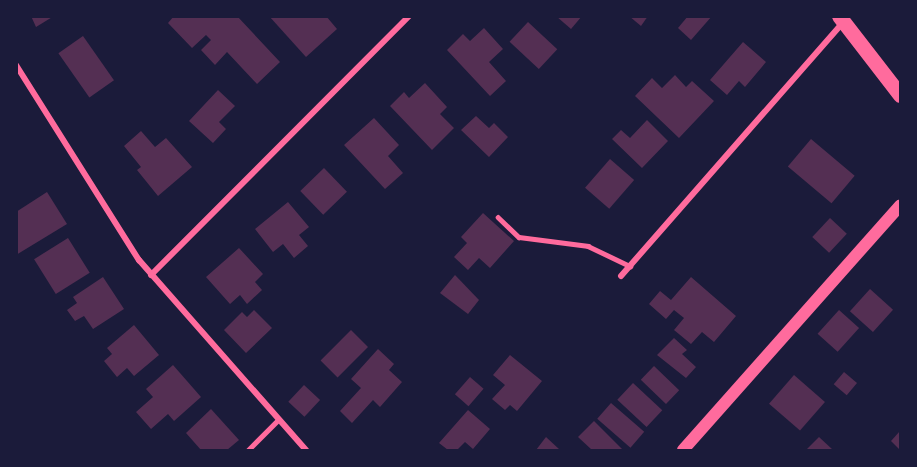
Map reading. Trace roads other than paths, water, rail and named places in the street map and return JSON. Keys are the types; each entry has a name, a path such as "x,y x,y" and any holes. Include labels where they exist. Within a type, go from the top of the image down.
{"main road":[{"path":"841,19 900,95"},
{"path":"683,450 900,206"}],"street":[{"path":"152,275 409,16"},
{"path":"621,276 841,19"},
{"path":"16,65 152,275 306,450"}],"lane":[{"path":"498,217 519,237 588,246 630,266"},
{"path":"248,450 278,420"}]}
